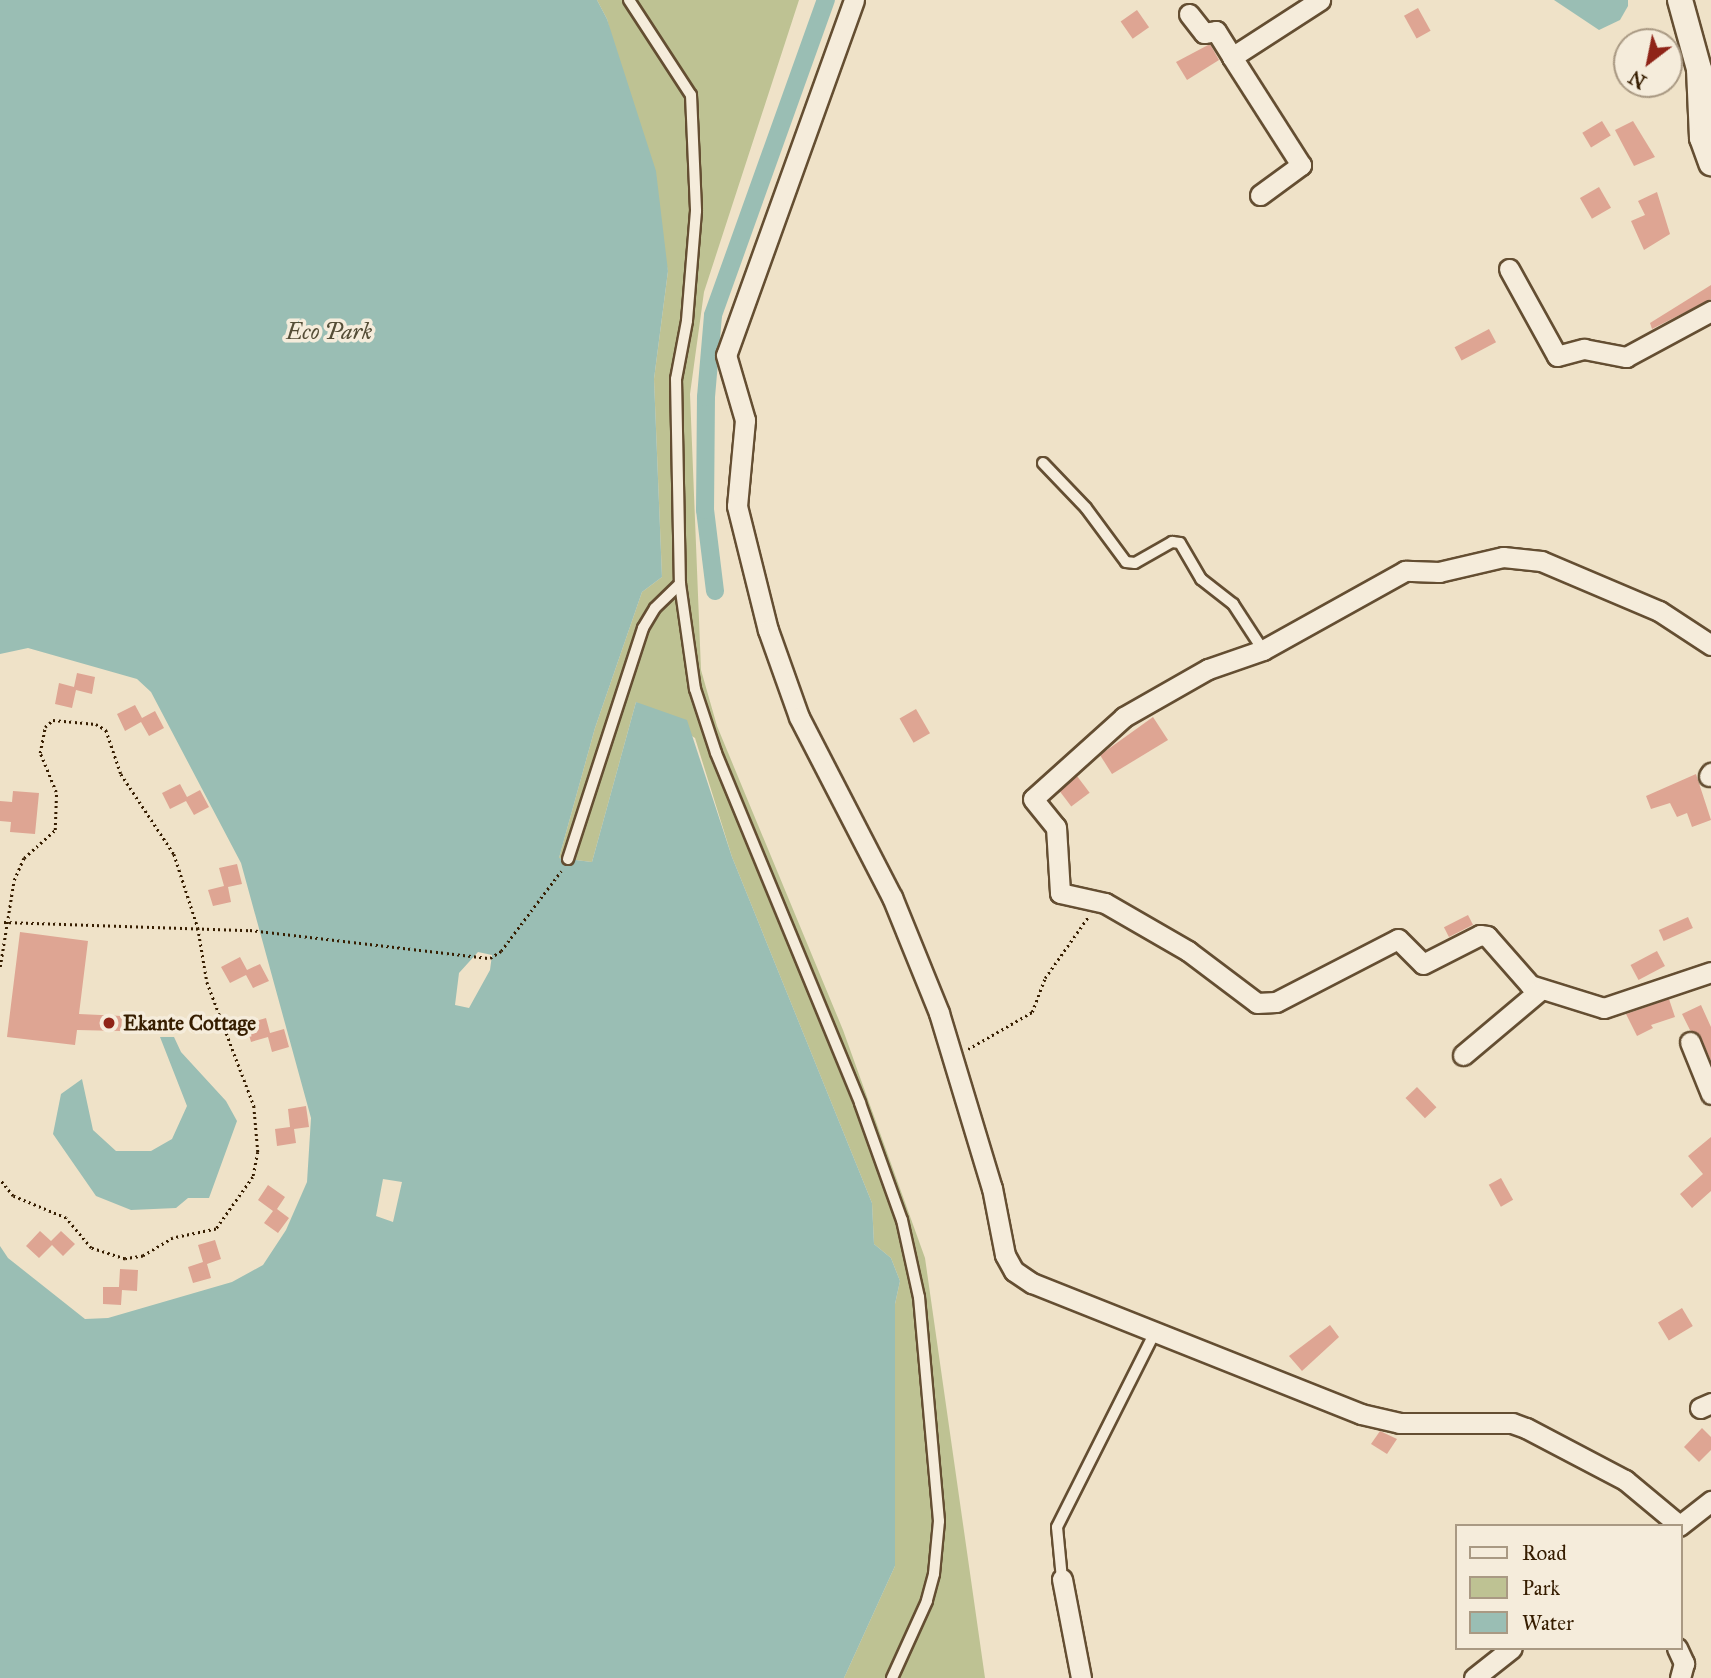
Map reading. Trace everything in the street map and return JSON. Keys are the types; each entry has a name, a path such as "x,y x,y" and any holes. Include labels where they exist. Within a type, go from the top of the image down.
{"street":[{"path":"854,0 726,355 745,420 737,506 768,630 799,717 892,897 954,1056 992,1188 1005,1255 1014,1271 1154,1334 1362,1414 1399,1423 1512,1423 1625,1480 1677,1524"},
{"path":"1232,57 1320,0"},
{"path":"1680,0 1699,69 1702,138 1711,163"},
{"path":"1189,14 1204,33 1216,31 1301,165 1260,195"},
{"path":"1509,269 1557,356 1584,349 1626,357 1711,311"},
{"path":"1711,645 1660,611 1569,569 1503,557 1439,572 1395,573 1263,650 1208,669 1124,717 1034,796 1056,827 1060,893 1105,903 1188,951 1257,1003 1276,1002 1398,939 1423,964 1480,935 1539,991 1604,1008 1711,972"},
{"path":"1463,1055 1539,991"},
{"path":"1690,1042 1711,1094"},
{"path":"1682,1524 1711,1501"},
{"path":"1062,1579 1081,1678"},
{"path":"1474,1678 1509,1650"},
{"path":"1678,1650 1684,1663 1680,1678"}],"lane":[{"path":"629,0 691,95 696,211 687,321 676,379 680,584 695,689 716,752 860,1103 902,1220 919,1297 939,1521 931,1588 913,1638 892,1678"},
{"path":"1043,463 1086,508 1126,562 1135,563 1172,542 1180,543 1201,579 1233,604 1263,650"},
{"path":"568,859 643,628 655,608 680,584"},
{"path":"1062,1579 1057,1527 1154,1334"}],"path":[{"path":"0,967 4,922 24,858 55,831 56,792 40,753 45,727 53,720 96,724 106,730 121,774 174,854 198,928 207,982 254,1106 258,1130 253,1177 230,1214 216,1229 173,1238 144,1256 125,1259 97,1252 66,1218 13,1196 0,1180"},
{"path":"4,922 250,930 495,957 568,859"},
{"path":"954,1056 1032,1012 1045,978 1087,922 1087,900"}],"green space":[{"path":"597,0 799,0 704,292 690,394 701,670 717,726 843,1030 925,1258 985,1678 844,1678 895,1566 895,1304 900,1281 891,1258 874,1244 872,1203 732,857 695,738 636,702 592,862 559,858 595,728 642,592 662,577 654,379 668,271 607,19"}],"water":[{"name":"Eco Park","path":"0,0 597,0 607,19 656,171 668,271 654,379 662,577 642,592 595,728 559,858 592,862 636,702 687,720 732,857 872,1203 874,1244 891,1258 900,1281 895,1304 895,1566 844,1678 0,1678 0,1246 8,1258 85,1319 108,1318 232,1282 263,1265 286,1230 307,1182 311,1118 241,863 151,692 137,679 28,648 0,654","holes":["478,952 492,955 490,970 469,1008 455,1005 459,973","383,1179 402,1182 393,1222 376,1216"]},
{"path":"1554,0 1628,0 1628,6 1620,20 1599,30"},
{"path":"160,1037 174,1037 181,1052 226,1101 237,1121 209,1198 188,1198 176,1208 131,1210 96,1196 53,1134 61,1094 82,1079 93,1130 116,1151 151,1151 172,1139 187,1106"}],"building":[{"path":"1418,8 1431,31 1417,38 1404,16"},
{"path":"1137,10 1149,27 1133,39 1121,21"},
{"path":"1210,44 1219,60 1187,80 1176,62"},
{"path":"1602,121 1611,136 1591,147 1582,133"},
{"path":"1633,121 1655,157 1634,166 1615,130"},
{"path":"1599,187 1611,208 1592,219 1580,198"},
{"path":"1657,192 1670,234 1644,250 1631,221 1645,215 1638,201"},
{"path":"1711,285 1711,299 1652,329 1650,323"},
{"path":"1489,329 1496,342 1462,361 1455,347"},
{"path":"77,673 95,677 92,694 76,690 72,708 55,704 59,683 74,687"},
{"path":"135,705 142,718 155,711 164,728 149,736 141,722 125,731 117,714"},
{"path":"916,709 930,733 914,743 900,718"},
{"path":"1153,717 1168,740 1112,774 1100,755"},
{"path":"1696,774 1711,820 1692,827 1687,813 1677,817 1670,803 1651,809 1646,796"},
{"path":"1077,776 1090,793 1071,807 1059,790"},
{"path":"180,784 187,797 200,790 209,807 194,815 186,801 170,809 162,793"},
{"path":"13,791 39,793 35,834 10,832 11,822 0,821 0,801 12,802"},
{"path":"237,864 242,884 228,887 231,902 213,906 208,890 224,886 219,868"},
{"path":"1468,915 1473,925 1449,937 1444,927"},
{"path":"1688,917 1693,928 1664,941 1659,930"},
{"path":"20,932 88,941 79,1014 122,1016 121,1031 77,1030 75,1045 7,1037"},
{"path":"1657,951 1665,966 1638,980 1631,965"},
{"path":"240,957 247,970 260,964 269,981 253,988 246,975 230,983 221,967"},
{"path":"1669,999 1675,1017 1651,1025 1653,1028 1637,1036 1626,1014"},
{"path":"1701,1005 1711,1027 1711,1061 1701,1037 1690,1030 1682,1014"},
{"path":"266,1018 270,1033 284,1029 289,1047 272,1052 268,1037 251,1042 246,1024"},
{"path":"1417,1087 1436,1107 1425,1118 1405,1098"},
{"path":"306,1106 309,1127 294,1129 296,1143 277,1146 275,1129 290,1127 288,1109"},
{"path":"1711,1137 1711,1191 1692,1208 1680,1194 1703,1174 1688,1156"},
{"path":"1501,1178 1513,1200 1501,1207 1489,1185"},
{"path":"268,1185 285,1197 277,1209 289,1218 278,1233 264,1223 273,1211 258,1200"},
{"path":"40,1231 51,1241 61,1231 75,1244 63,1256 52,1245 39,1258 26,1246"},
{"path":"215,1240 221,1259 207,1264 211,1278 193,1283 188,1267 203,1262 198,1245"},
{"path":"120,1269 138,1270 137,1291 122,1290 121,1305 103,1304 103,1287 119,1287"},
{"path":"1682,1308 1693,1326 1669,1340 1658,1322"},
{"path":"1330,1325 1339,1337 1302,1371 1289,1356"},
{"path":"1702,1428 1711,1437 1711,1450 1699,1462 1684,1447"},
{"path":"1380,1431 1397,1439 1387,1454 1371,1444"}],"waterway":[{"path":"715,591 705,510 706,397 713,315 826,0"}],"place":[{"name":"Ekante Cottage","path":"109,1023"}]}
